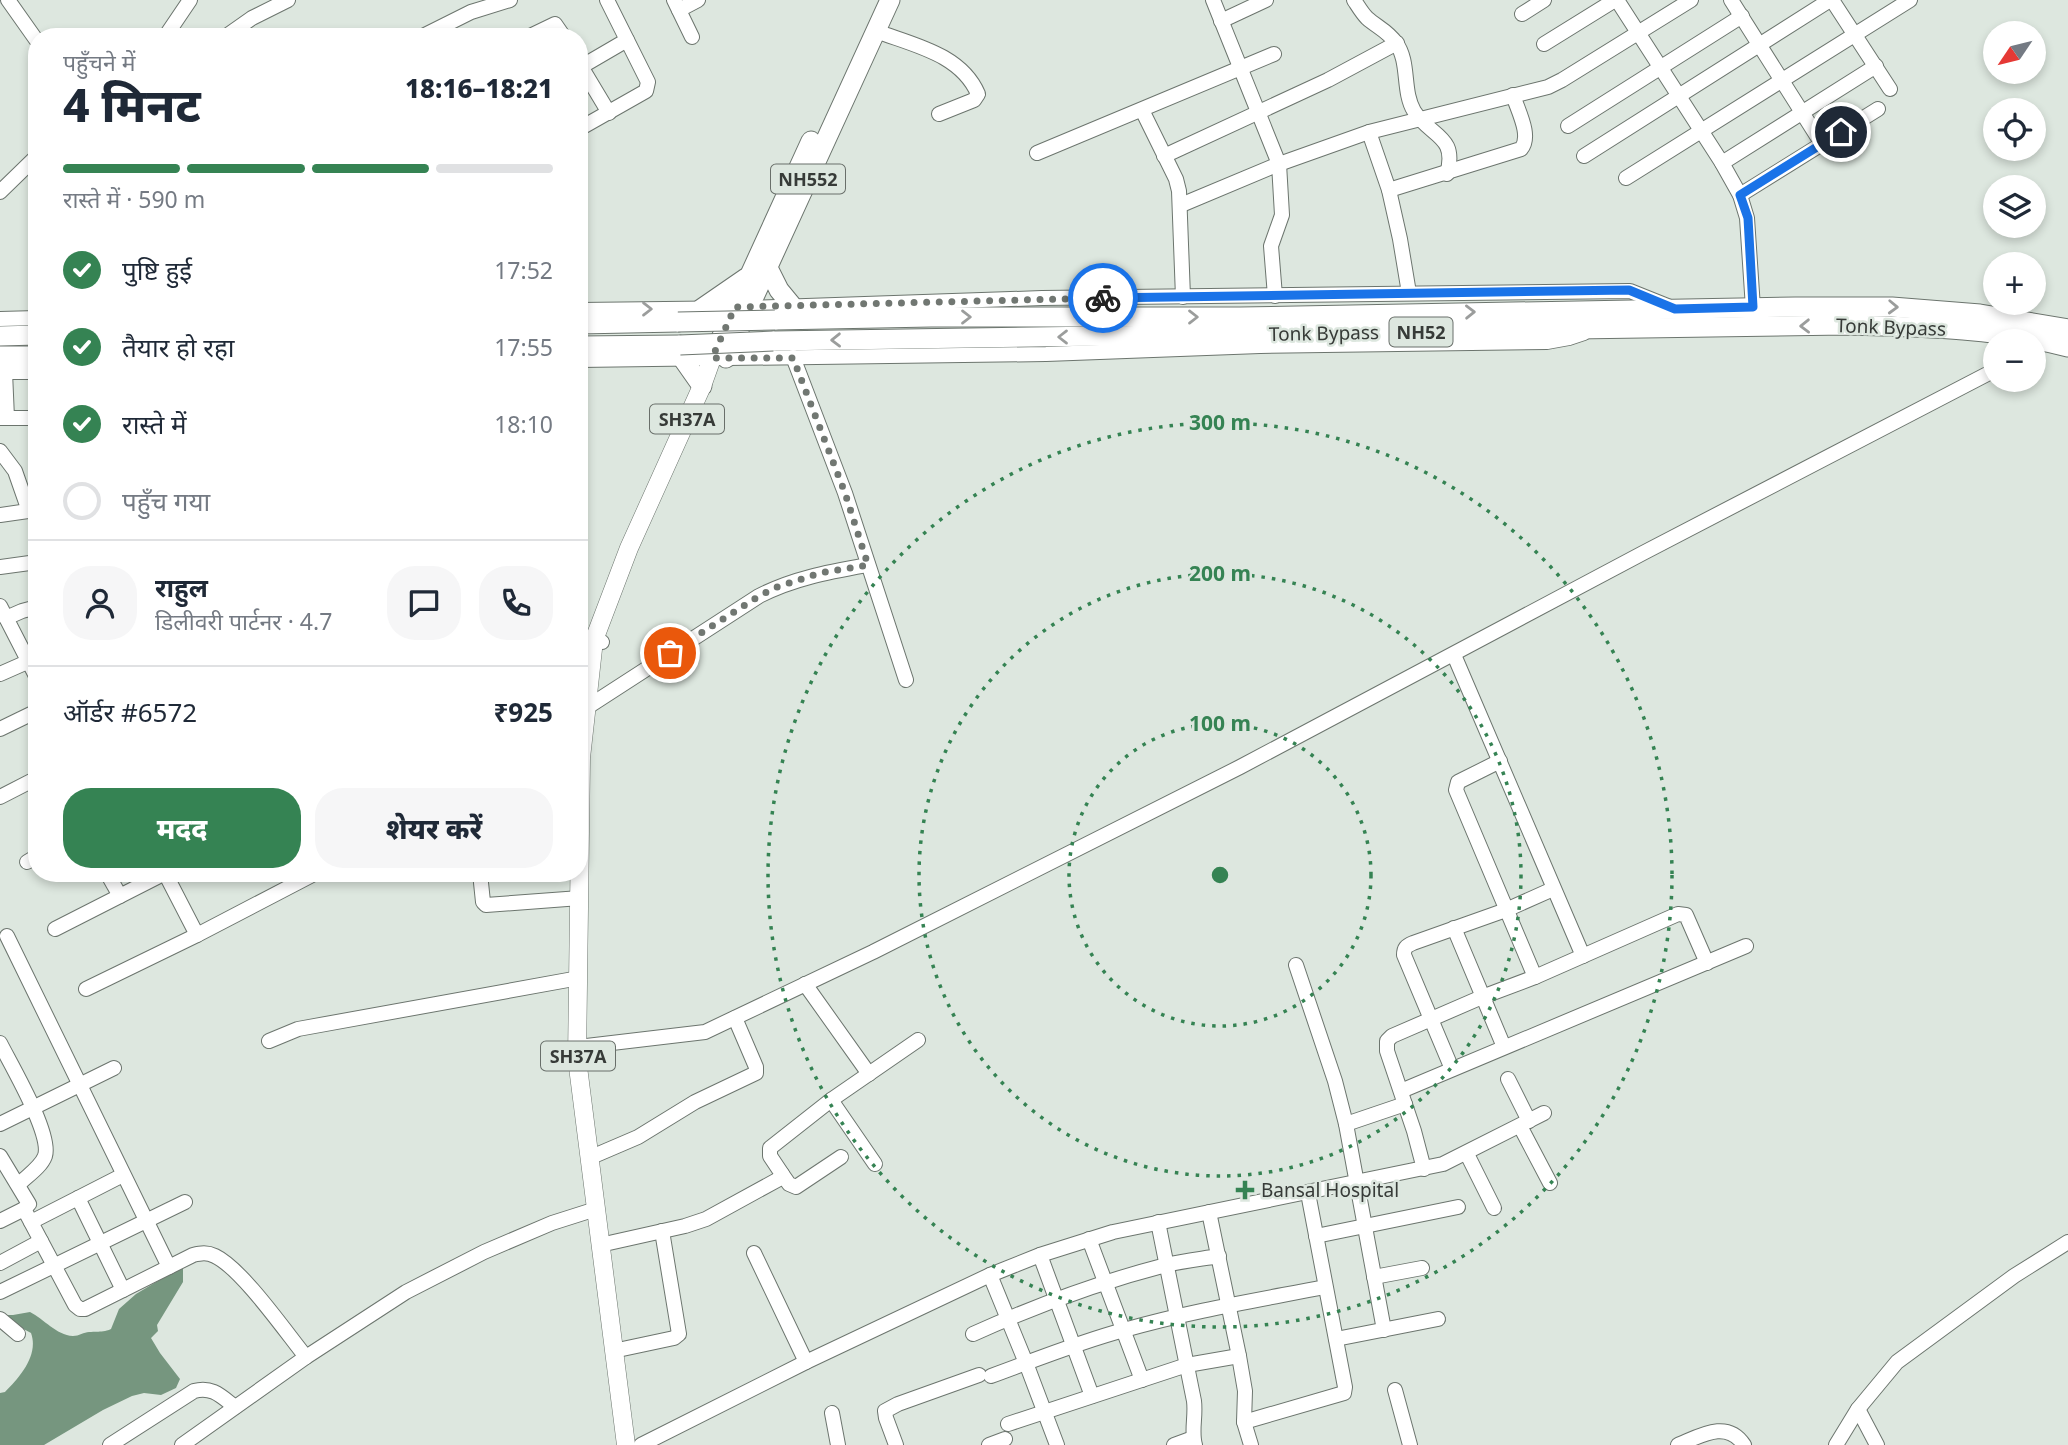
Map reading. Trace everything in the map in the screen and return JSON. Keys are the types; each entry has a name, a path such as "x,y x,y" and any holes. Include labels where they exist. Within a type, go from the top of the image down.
{"highway":[{"name":"NH552","path":"743,307 749,276 875,0"},
{"name":"NH552","path":"719,358 743,307 768,268 890,0"},
{"path":"768,268 779,290 793,307"},
{"path":"701,309 749,276"},
{"name":"NH52","path":"588,324 931,317 1240,317 1753,307 1892,307 1980,314 2068,329"},
{"name":"Tonk Bypass","path":"588,347 682,352 773,341 1819,326 1930,327 1983,333"},
{"path":"0,336 28,335"},
{"name":"Tonk Bypass","path":"2046,346 2068,347"},
{"path":"682,352 702,386"},
{"path":"2,367 28,358"}],"main road":[{"name":"SH37A","path":"588,693 592,640 629,548 702,386 719,358"},
{"name":"SH37A","path":"592,640 642,545 719,358"},
{"name":"SH37A","path":"580,882 578,1047 589,1158 626,1445"}],"street":[{"path":"171,28 190,0"},
{"path":"238,28 288,0"},
{"path":"453,28 471,12 510,0"},
{"path":"588,124 649,86 607,0"},
{"path":"692,37 677,5 698,0"},
{"path":"1213,0 1279,164 1282,215 1272,239 1275,296"},
{"path":"1221,21 1266,0"},
{"path":"1354,0 1369,19 1386,30 1397,43 1402,54 1413,109 1443,139 1449,149 1451,160 1447,174"},
{"path":"1522,14 1544,0"},
{"path":"1544,44 1616,0 1740,195 1748,218 1753,307"},
{"path":"1181,205 1279,164 1370,132 1548,87 1691,0"},
{"path":"1731,0 1822,144"},
{"path":"1584,156 1831,0 1890,89"},
{"path":"1626,178 1910,0"},
{"path":"6,3 28,30"},
{"path":"1568,126 1742,16"},
{"path":"876,31 940,55 954,64 976,89 978,94 974,100 939,114"},
{"path":"588,62 627,40"},
{"path":"1164,156 1328,80 1397,43"},
{"path":"1037,153 1274,54"},
{"path":"1721,163 1876,66"},
{"path":"588,79 609,113"},
{"path":"1389,190 1447,174 1524,146 1525,134 1513,96"},
{"path":"1740,195 1878,109"},
{"path":"1142,110 1176,179 1181,205 1183,298"},
{"path":"1370,132 1389,190 1409,293"},
{"path":"0,192 28,165"},
{"path":"588,310 1042,299 1629,290 1675,309"},
{"path":"0,319 28,318"},
{"path":"588,359 682,352 719,358 793,358 1547,342 1596,329"},
{"path":"793,358 845,493 906,680"},
{"path":"28,371 2,367 4,418 28,418"},
{"path":"578,1047 705,1032 1240,768 1643,553 1983,376"},
{"path":"0,453 15,471 28,500"},
{"path":"0,515 28,512"},
{"path":"0,567 28,563"},
{"path":"588,707 759,596 820,573 868,565"},
{"path":"28,609 2,613 28,653"},
{"path":"1454,655 1583,956"},
{"path":"0,674 28,661"},
{"path":"0,729 28,715"},
{"path":"1500,761 1462,779 1456,785 1535,977"},
{"path":"0,797 28,783"},
{"path":"112,882 120,896"},
{"path":"55,929 147,882"},
{"path":"170,882 197,936"},
{"path":"86,989 197,936 299,882"},
{"path":"481,882 483,902 486,905 580,898"},
{"path":"1452,1069 1404,950 1407,945 1506,910 1553,889"},
{"path":"1424,1169 1387,1051 1387,1041 1392,1037 1682,914 1688,919 1707,963"},
{"path":"1454,928 1504,1047"},
{"path":"7,936 169,1267"},
{"path":"1346,1124 1403,1098 1452,1069 1746,946"},
{"path":"1296,965 1335,1081 1346,1124 1384,1330"},
{"path":"269,1041 308,1027 579,978"},
{"path":"804,984 869,1074"},
{"path":"589,1158 639,1137 695,1102 756,1073 756,1067 735,1017"},
{"path":"841,1157 796,1187 789,1184 770,1156 770,1148 831,1100 918,1040"},
{"path":"0,1043 33,1108 47,1149 42,1162 19,1184"},
{"path":"0,1124 114,1068"},
{"path":"1508,1079 1550,1183"},
{"path":"831,1100 874,1164"},
{"path":"640,1445 806,1362 990,1275 1040,1255 1089,1239 1158,1222 1443,1164 1545,1113"},
{"path":"1467,1154 1494,1208"},
{"path":"0,1156 19,1184 29,1204 28,1215 75,1306 85,1309 193,1255 205,1253 214,1255 243,1279 306,1357"},
{"path":"600,1245 685,1226 716,1215 779,1179 782,1174"},
{"path":"0,1221 28,1215 78,1198 123,1175"},
{"path":"1244,1422 1344,1393 1308,1193"},
{"path":"78,1198 123,1290"},
{"path":"0,1292 185,1202"},
{"path":"1316,1236 1458,1207"},
{"path":"182,1445 306,1357 405,1292 484,1252 552,1223 596,1209"},
{"path":"1209,1212 1239,1356 1245,1391 1244,1422 1251,1445"},
{"path":"1158,1222 1196,1415 1194,1442 1174,1445"},
{"path":"613,1351 674,1338 679,1334 662,1231"},
{"path":"1089,1239 1142,1380"},
{"path":"0,1263 41,1241"},
{"path":"1836,1445 1858,1409 1897,1362 2014,1276 2068,1242"},
{"path":"754,1253 806,1362"},
{"path":"1040,1255 1092,1396"},
{"path":"973,1334 1007,1318 1106,1283 1167,1265 1219,1256"},
{"path":"1374,1277 1422,1268"},
{"path":"990,1275 1057,1445"},
{"path":"896,1445 886,1411 898,1404 1123,1330 1177,1316 1325,1287"},
{"path":"0,1319 18,1334"},
{"path":"1336,1339 1438,1319"},
{"path":"989,1445 1006,1432 1044,1412 1187,1365 1239,1356"},
{"path":"110,1445 194,1391 213,1390 235,1407"},
{"path":"1395,1391 1410,1445"},
{"path":"1858,1409 1877,1445"},
{"path":"832,1413 838,1445"},
{"path":"1678,1445 1720,1430 1731,1433 1744,1445"}],"shaded area":[{"path":"183,1266 183,1282 157,1325 158,1331 151,1338 180,1379 176,1388 161,1395 144,1393 132,1396 44,1445 0,1445 0,1393 5,1392 22,1373 30,1357 33,1341 31,1333 5,1319 4,1315 30,1312 56,1330 73,1336 105,1331 111,1329 119,1309 136,1294"}],"way so far":[{"path":"670,653 777,587 820,573 868,565 845,493 793,358 712,358 735,307 1103,298"}],"place":[{"name":"Bansal Hospital","path":"1245,1190"}],"route":[{"path":"1103,298 1629,290 1675,309 1753,307 1748,218 1740,195 1841,132"}]}
